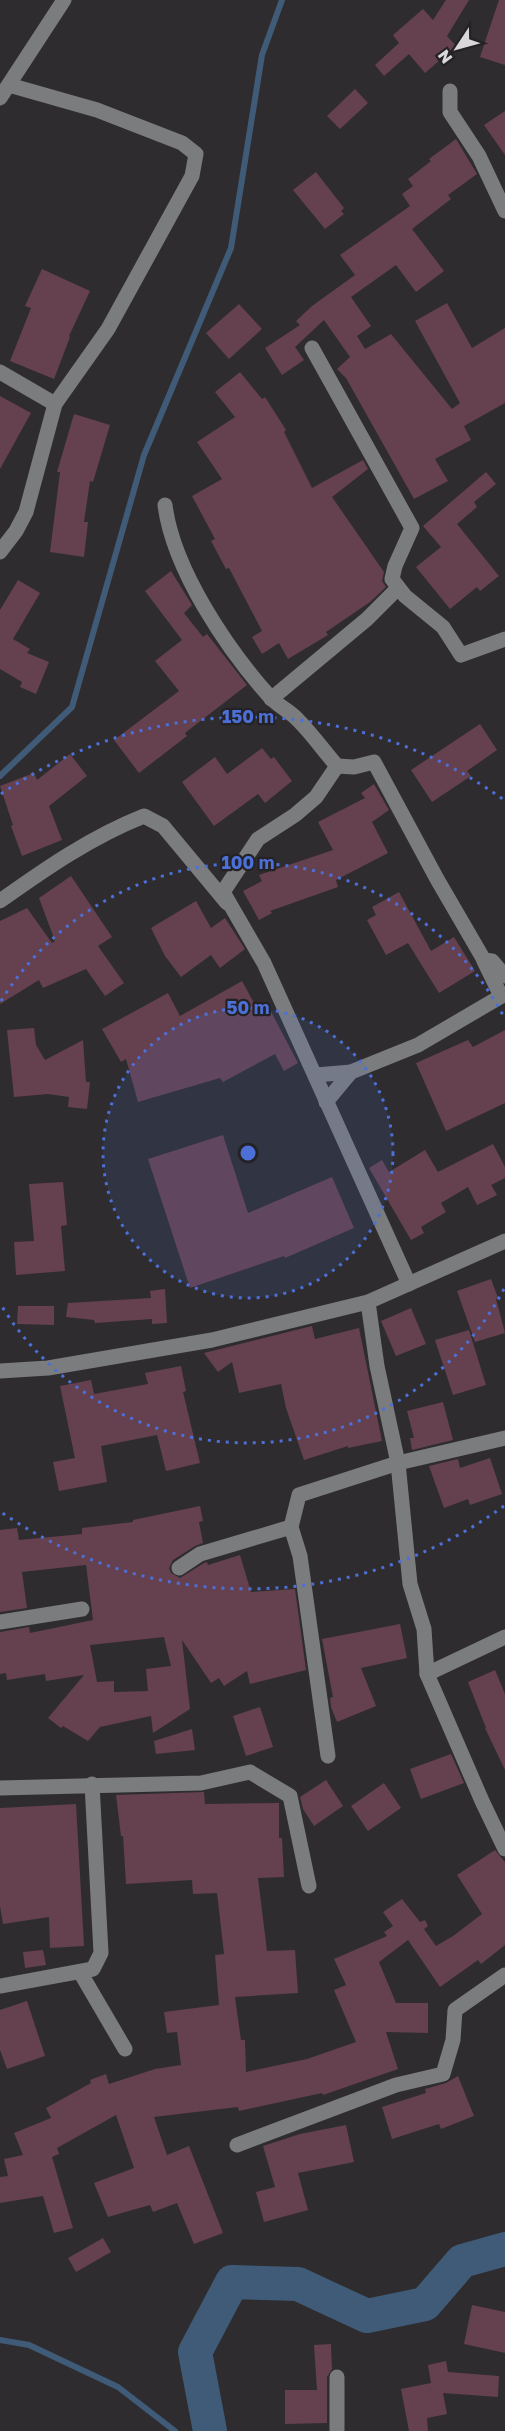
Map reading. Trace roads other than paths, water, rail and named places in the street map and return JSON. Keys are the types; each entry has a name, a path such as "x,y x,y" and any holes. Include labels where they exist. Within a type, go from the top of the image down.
{"street":[{"path":"0,99 64,0"},
{"path":"0,552 16,531 26,512 55,405 108,329 192,176 196,154 183,143 97,110 9,85"},
{"path":"450,92 450,112 479,156 505,211"},
{"path":"312,348 412,528 395,566 392,579 398,589 443,627 461,655 505,639"},
{"path":"0,372 55,405"},
{"path":"165,505 168,526 190,580 228,645 271,699 298,720 337,766 354,766 374,762 503,995 418,1045 351,1072 316,1075"},
{"path":"271,699 367,619 398,589"},
{"path":"337,766 316,797 295,815 258,839 223,891 243,922 264,963 410,1284"},
{"path":"0,902 58,859 125,823 144,816 163,826 243,922"},
{"path":"484,960 492,961 505,976"},
{"path":"326,1102 351,1072"},
{"path":"0,1371 48,1368 212,1340 368,1302 505,1241"},
{"path":"368,1302 377,1366 398,1463 410,1584 424,1629 427,1674 482,1802 505,1849"},
{"path":"328,1756 300,1556 291,1527 299,1495 398,1463 505,1438"},
{"path":"179,1568 200,1554 291,1527"},
{"path":"0,1622 82,1609"},
{"path":"427,1674 505,1637"},
{"path":"0,1788 201,1783 250,1772 290,1796 309,1886"},
{"path":"0,1986 93,1969 100,1953 92,1784"},
{"path":"80,1972 125,2049"},
{"path":"237,2145 396,2085 443,2074 453,2040 455,2010 505,1975"},
{"path":"337,2377 337,2431"}],"waterway":[{"path":"0,776 72,707 144,455 231,248 262,55 282,0"},
{"path":"210,2431 195,2352 232,2282 298,2284 367,2316 425,2304 462,2261 505,2249"},
{"path":"0,2340 29,2345 118,2387 175,2431"}]}
